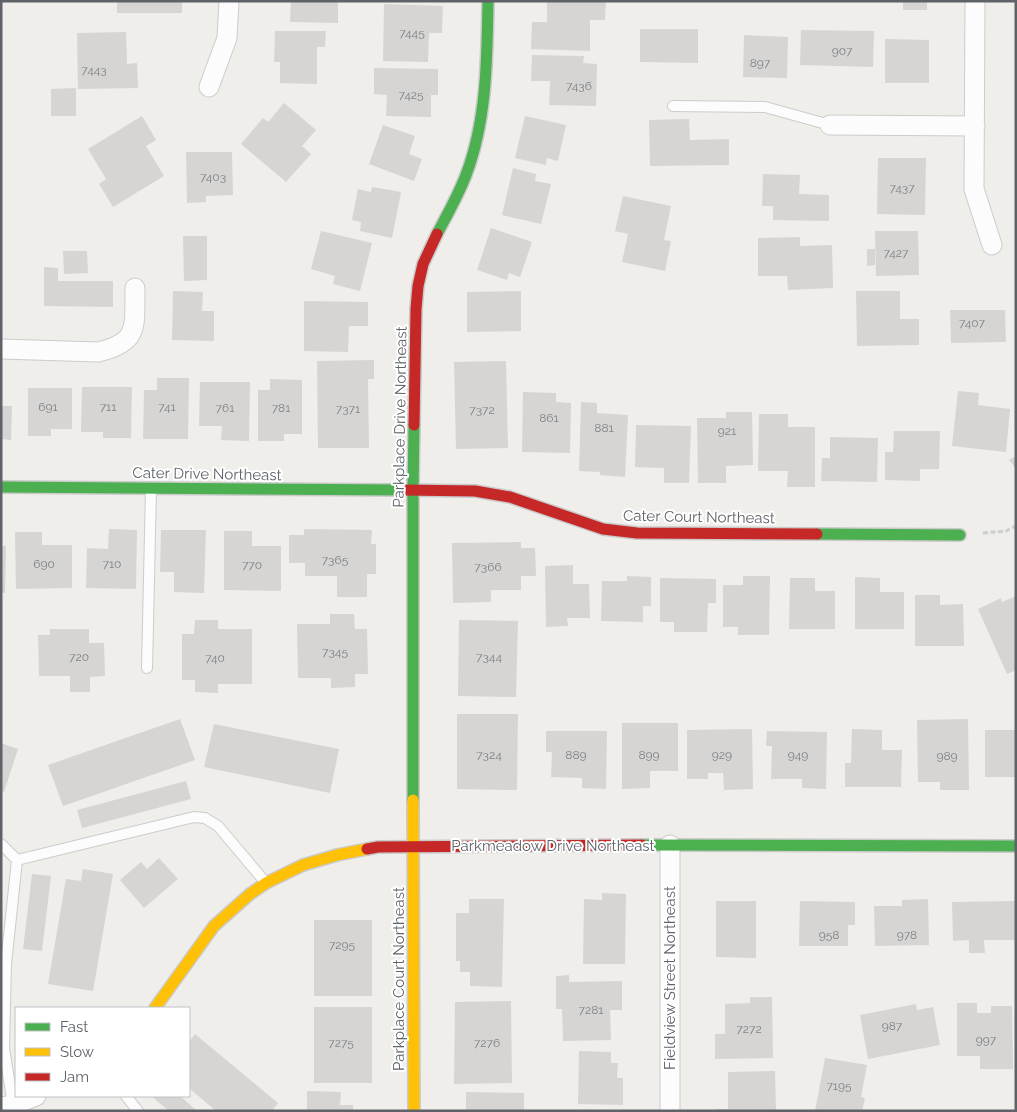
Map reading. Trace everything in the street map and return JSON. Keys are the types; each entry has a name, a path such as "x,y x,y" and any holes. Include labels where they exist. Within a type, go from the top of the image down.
{"street":[{"path":"209,87 227,38 229,1"},
{"name":"Parkplace Drive Northeast","path":"413,846 413,491 417,291 422,266 466,174 474,150 486,78 488,1"},
{"path":"975,1 974,188 992,245"},
{"path":"830,125 975,126"},
{"path":"1,349 98,352 112,349 126,340 133,330 136,288"},
{"name":"Cater Drive Northeast","path":"1,487 413,491"},
{"name":"Cater Court Northeast","path":"413,491 475,491 510,497 603,529 637,533 960,535"},
{"name":"Parkmeadow Drive Northeast","path":"155,1007 214,926 250,894 266,883 302,865 337,855 378,847 670,845 1016,846"},
{"name":"Fieldview Street Northeast","path":"670,845 670,1111"},
{"name":"Parkplace Court Northeast","path":"413,846 414,1111"},
{"path":"7,1106 33,1097"}],"lane":[{"path":"672,106 765,107 830,125"},
{"path":"147,668 151,488"},
{"path":"18,860 194,817 205,818 218,826 266,883"},
{"path":"1,844 18,860"},
{"path":"7,1106 4,1048 5,982 18,860"},
{"path":"127,1097 138,1111"}],"path":[{"path":"960,535 1006,531 1016,526"}],"building":[{"path":"117,1 182,1 182,13 117,13"},
{"path":"291,1 338,1 338,23 290,22"},
{"path":"547,1 606,1 605,20 590,20 590,51 531,49 532,22 547,22"},
{"path":"903,1 927,1 927,10 903,10"},
{"path":"384,4 443,6 442,33 429,33 428,62 383,61"},
{"path":"640,29 698,29 698,63 640,62"},
{"path":"801,30 874,31 873,67 800,65"},
{"path":"275,31 326,31 325,47 317,47 317,84 280,83 280,62 274,62"},
{"path":"126,32 127,64 137,63 138,88 78,89 77,33"},
{"path":"744,35 788,37 787,78 743,77"},
{"path":"885,39 929,40 929,83 885,83"},
{"path":"532,55 584,56 583,63 597,64 596,106 549,105 550,81 531,81"},
{"path":"374,68 438,69 438,95 431,95 431,117 386,116 387,95 374,94"},
{"path":"76,88 76,116 51,116 51,89"},
{"path":"284,103 316,130 302,146 311,154 286,182 241,144 263,118 268,122"},
{"path":"142,116 156,140 146,146 164,176 113,207 99,184 106,179 88,149"},
{"path":"525,116 566,125 558,161 547,158 546,165 515,158"},
{"path":"689,119 690,140 729,139 729,165 650,166 649,120"},
{"path":"383,125 415,136 409,154 422,159 414,181 369,164"},
{"path":"186,152 232,152 233,195 206,196 206,202 187,203"},
{"path":"878,158 926,158 925,215 877,214"},
{"path":"513,168 536,174 535,181 551,184 541,224 502,215"},
{"path":"763,174 800,175 799,194 829,195 829,221 773,220 773,206 762,206"},
{"path":"372,187 401,192 392,238 360,231 361,222 352,220 358,189 371,192"},
{"path":"623,196 671,206 664,240 671,241 665,271 622,262 628,234 615,231"},
{"path":"491,228 532,242 520,277 509,273 507,280 477,270"},
{"path":"321,231 372,243 360,291 333,284 335,276 311,269"},
{"path":"875,231 918,231 919,275 876,276"},
{"path":"183,236 207,236 207,280 184,281"},
{"path":"800,237 800,246 832,245 833,288 788,290 787,276 758,276 758,238"},
{"path":"867,249 875,249 875,265 867,266"},
{"path":"63,251 87,251 88,273 64,274"},
{"path":"44,267 58,268 58,281 113,281 113,307 44,306"},
{"path":"173,291 203,292 202,311 214,311 214,341 172,340"},
{"path":"521,291 521,331 467,332 467,292"},
{"path":"856,291 900,291 900,319 919,319 919,345 857,346"},
{"path":"304,301 368,302 368,326 349,326 348,352 304,351"},
{"path":"950,310 1005,310 1006,342 951,343"},
{"path":"374,360 374,379 368,379 369,448 318,448 317,361"},
{"path":"506,361 508,448 456,449 454,362"},
{"path":"157,378 189,378 188,439 143,439 144,390 157,390"},
{"path":"270,379 302,380 302,434 284,434 284,441 258,441 258,390 270,390"},
{"path":"200,382 250,382 249,441 221,440 222,426 199,426"},
{"path":"82,387 132,387 131,438 103,438 103,432 81,432"},
{"path":"28,388 72,388 72,429 51,429 51,436 28,436"},
{"path":"958,391 979,393 978,405 1010,409 1006,452 952,446"},
{"path":"523,392 556,393 556,402 571,403 570,453 522,452"},
{"path":"581,402 597,403 597,413 628,415 625,477 600,475 600,472 579,471"},
{"path":"1,406 12,406 11,440 1,439"},
{"path":"726,412 752,412 753,465 726,466 726,483 698,483 697,418 726,418"},
{"path":"759,414 788,414 788,427 815,427 815,487 787,487 788,471 758,471"},
{"path":"636,425 691,426 689,483 664,483 664,468 635,467"},
{"path":"894,431 940,431 939,469 920,469 920,481 885,480 885,452 893,452"},
{"path":"830,437 878,438 877,482 821,481 822,458 830,458"},
{"path":"1016,456 1016,469 1009,460"},
{"path":"109,529 137,530 136,589 86,588 87,548 108,549"},
{"path":"304,529 372,530 371,544 376,544 376,574 367,574 367,597 337,597 337,576 305,576 305,563 289,563 289,535 304,535"},
{"path":"161,530 206,530 204,593 174,592 174,572 160,572"},
{"path":"224,531 252,531 252,546 281,546 281,591 224,590"},
{"path":"15,532 42,532 42,545 72,545 72,588 16,589"},
{"path":"521,542 521,548 535,548 536,576 521,576 521,590 491,590 491,602 453,603 452,543"},
{"path":"1,546 6,546 5,593 1,593"},
{"path":"573,565 573,584 589,584 590,618 567,618 568,626 546,627 545,566"},
{"path":"627,576 651,577 651,606 643,606 643,622 601,621 602,581 627,581"},
{"path":"743,576 770,576 769,635 738,635 738,627 723,627 723,585 743,585"},
{"path":"855,577 880,578 880,592 904,592 904,629 855,629"},
{"path":"660,578 716,579 716,603 708,603 707,632 674,632 674,622 660,622"},
{"path":"790,578 815,578 815,591 835,591 835,629 789,629"},
{"path":"915,595 940,595 940,605 963,604 964,646 915,646"},
{"path":"1016,596 1016,670 1007,674 978,609 1001,598 1002,602"},
{"path":"330,614 354,614 355,629 367,629 368,674 355,674 355,687 331,688 331,678 298,678 297,624 330,624"},
{"path":"195,620 218,620 218,629 252,629 252,684 218,684 218,693 195,692 195,680 182,680 182,634 194,634"},
{"path":"459,620 518,621 516,697 458,696"},
{"path":"50,629 89,629 89,643 104,643 105,676 90,677 90,692 70,692 70,676 39,676 38,635 50,635"},
{"path":"457,714 518,714 517,790 457,789"},
{"path":"180,719 195,760 63,806 48,765"},
{"path":"968,719 969,790 940,790 940,782 918,782 917,720"},
{"path":"622,723 678,723 678,771 650,771 650,788 622,789"},
{"path":"214,724 339,749 330,793 204,767"},
{"path":"752,729 753,789 724,790 723,773 708,773 708,779 687,779 687,730"},
{"path":"852,729 882,730 882,750 902,750 901,787 845,787 845,763 851,763"},
{"path":"985,730 1016,730 1016,777 985,777"},
{"path":"546,731 607,731 606,789 582,788 582,778 551,777 552,752 546,752"},
{"path":"767,731 827,732 826,789 802,788 802,779 771,779 772,746 766,746"},
{"path":"1,743 18,749 4,792 1,791"},
{"path":"186,781 191,799 82,828 77,810"},
{"path":"159,858 178,879 144,908 120,880 141,862 147,869"},
{"path":"83,869 113,874 93,991 48,984 66,879 81,881"},
{"path":"32,874 51,876 42,951 23,949"},
{"path":"602,893 626,894 625,964 583,964 584,899 602,900"},
{"path":"469,899 504,899 502,987 470,986 470,972 460,972 460,961 456,961 456,913 469,913"},
{"path":"928,899 929,945 875,946 874,906 902,906 902,900"},
{"path":"716,901 756,901 756,958 716,957"},
{"path":"800,901 855,902 855,925 848,925 848,946 799,946"},
{"path":"1016,901 1016,940 984,940 985,953 969,953 969,940 953,941 952,902"},
{"path":"314,920 372,920 372,996 314,996"},
{"path":"569,975 569,982 622,981 622,1010 610,1010 611,1040 563,1041 562,1009 556,1009 556,976"},
{"path":"750,997 772,997 773,1058 715,1059 715,1034 725,1034 725,1004 750,1003"},
{"path":"511,1001 512,1083 454,1084 455,1002"},
{"path":"957,1003 977,1003 977,1013 991,1013 991,1006 1012,1006 1013,1069 980,1069 980,1056 957,1056"},
{"path":"916,1004 917,1010 933,1007 940,1045 868,1059 860,1015"},
{"path":"314,1007 372,1007 372,1083 314,1083"},
{"path":"195,1034 278,1103 272,1111 216,1111 190,1089 190,1041"},
{"path":"579,1051 611,1052 611,1063 618,1063 617,1078 623,1078 623,1105 578,1104"},
{"path":"825,1058 867,1065 861,1097 865,1098 862,1111 815,1111"},
{"path":"775,1071 776,1111 715,1111 715,1109 728,1109 728,1072"},
{"path":"307,1091 341,1092 340,1105 353,1105 353,1111 307,1111"},
{"path":"466,1092 524,1093 524,1111 466,1111"},
{"path":"152,1097 181,1097 197,1111 169,1111"}],"traffic: fast":[{"path":"437,234 463,183 478,133 485,89 488,1"},
{"path":"413,800 414,425"},
{"path":"1,487 404,490"},
{"path":"817,534 960,535"},
{"path":"642,845 1016,846"}],"traffic: slow":[{"path":"413,800 414,1111"},
{"path":"156,1007 214,926 250,894 266,883 303,865 367,849"}],"traffic: jam":[{"path":"414,425 418,286 423,264 437,234"},
{"path":"404,490 475,491 510,497 603,529 637,533 817,534"},
{"path":"367,849 378,847 642,845"}]}
